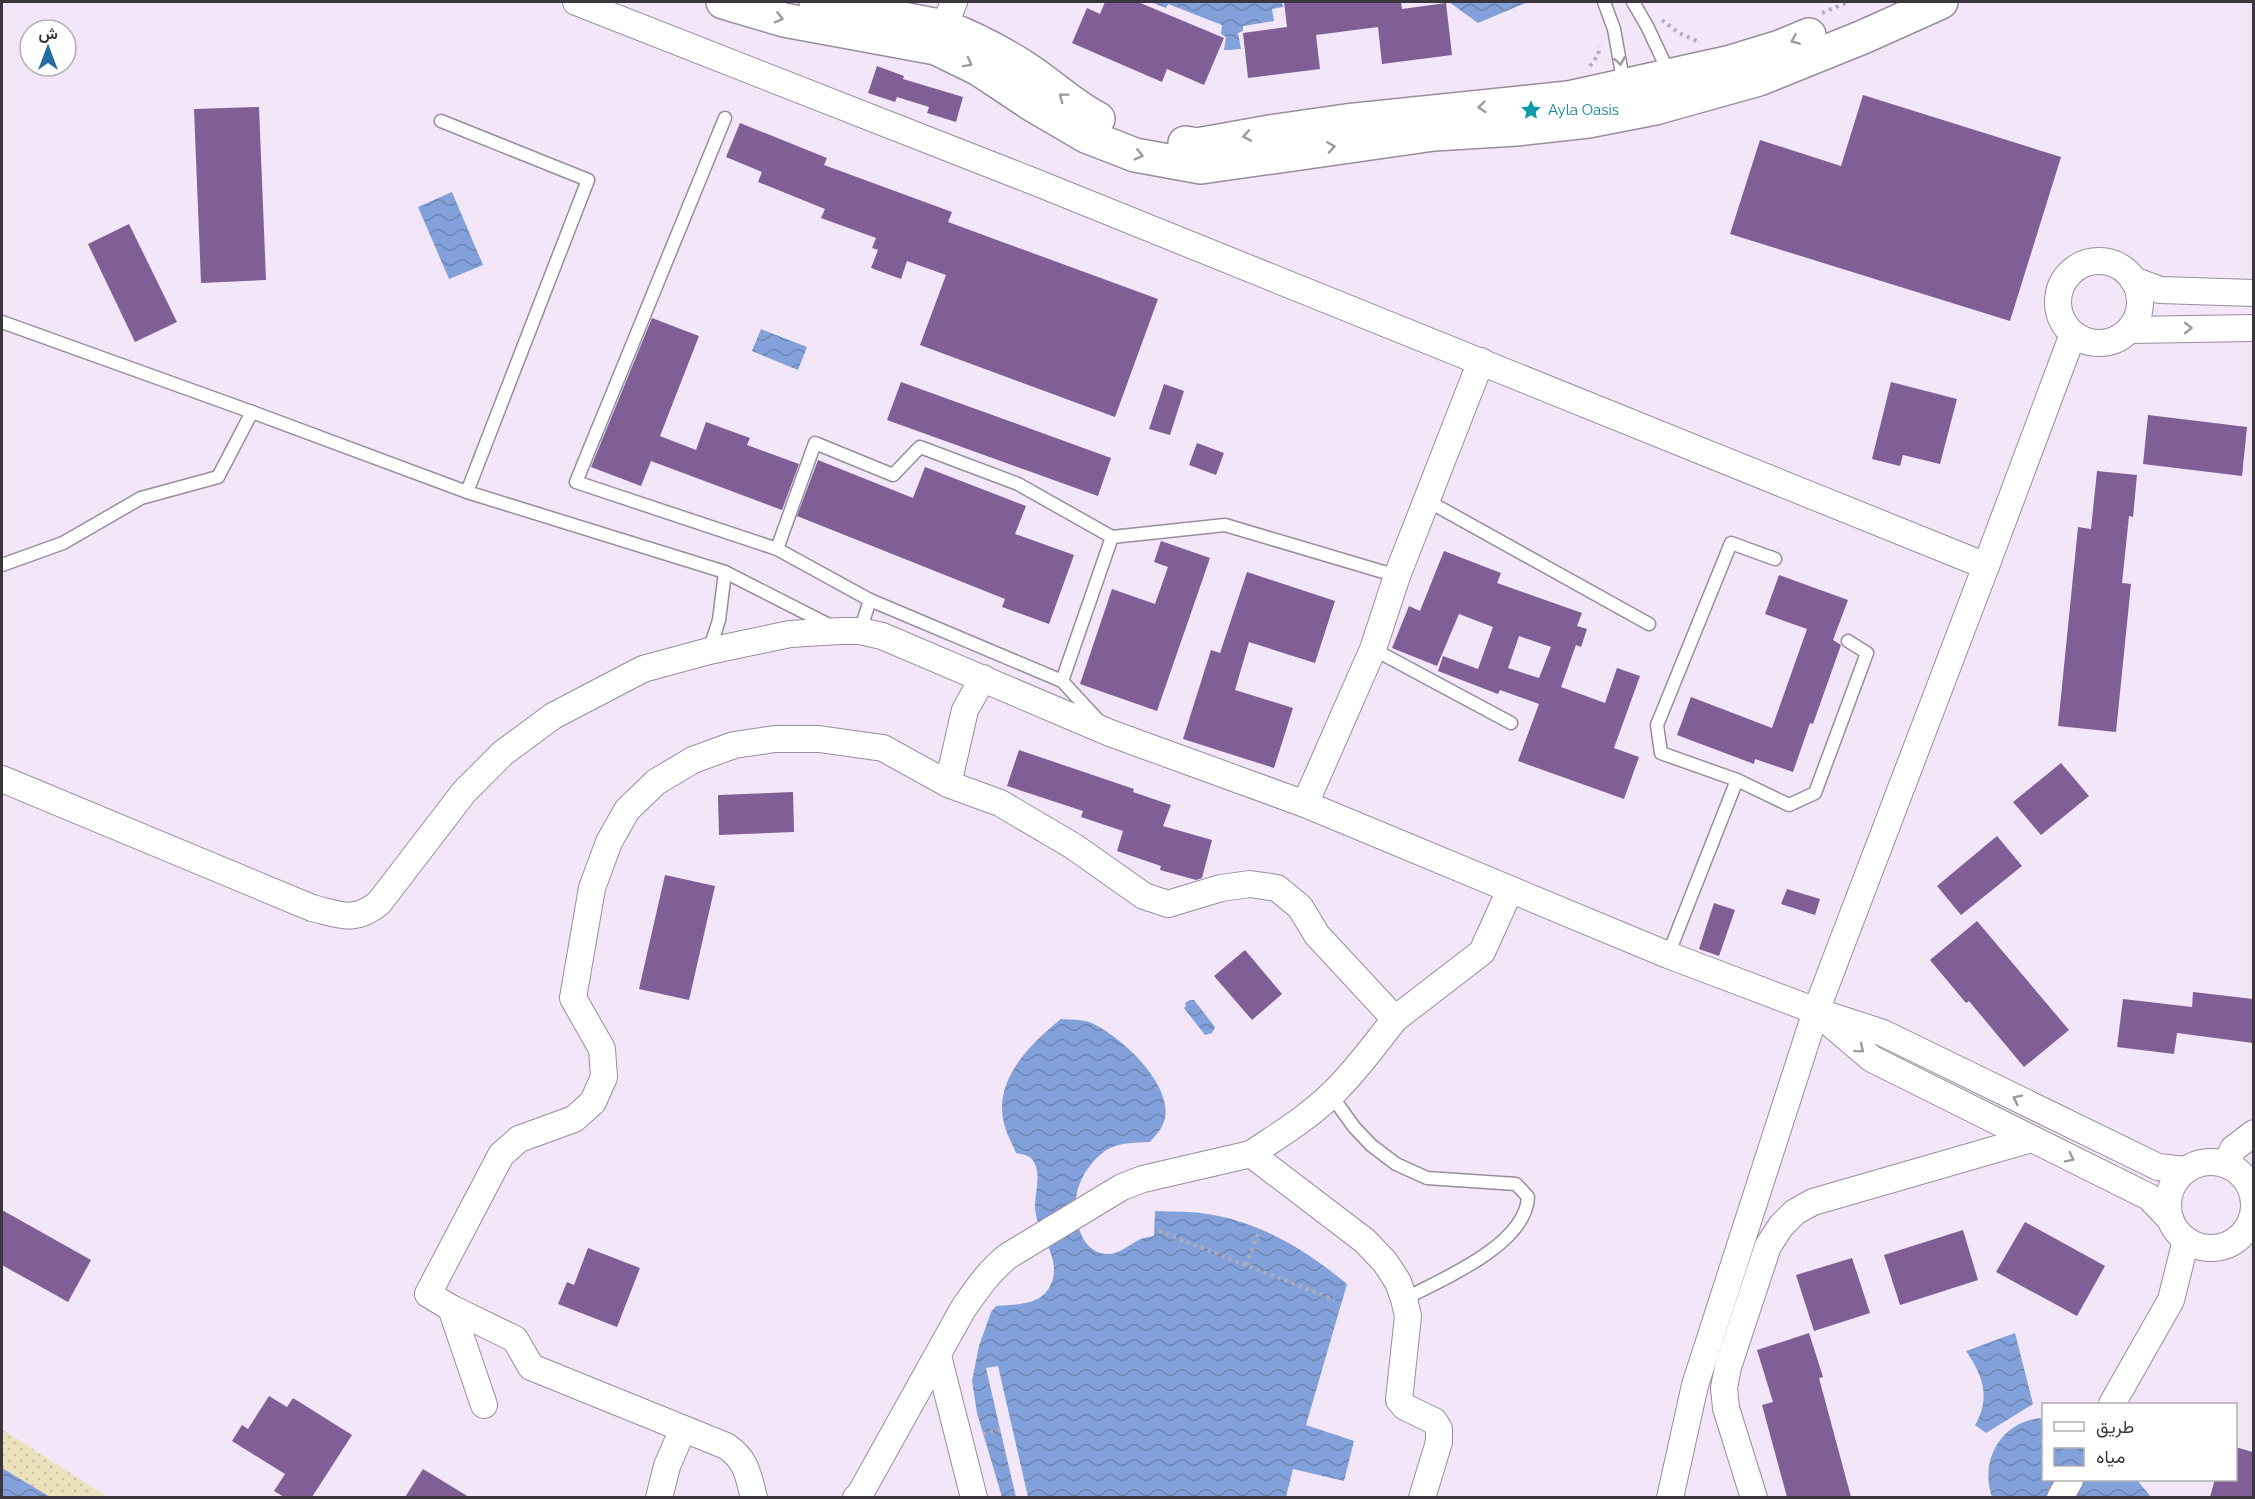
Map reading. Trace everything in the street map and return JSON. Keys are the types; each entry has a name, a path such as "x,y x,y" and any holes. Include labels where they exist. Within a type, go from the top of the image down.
{"street":[{"path":"576,2 1051,188 1986,566"},
{"path":"723,2 784,20 945,26"},
{"path":"816,2 945,26 1023,67 1075,106 1096,118 1129,131 1197,145 1346,121 1515,116 1588,121 1655,108 1759,79 1863,37 1941,2"},
{"path":"1515,116 1568,98 1731,62 1780,47 1888,2"},
{"path":"2097,261 2111,263 2124,270 2133,280 2139,293 2140,306 2137,319 2130,330 2120,338 2096,344 2084,341 2073,334 2063,324 2058,310 2058,296 2062,283 2071,272 2083,264 2097,261"},
{"path":"2133,280 2160,290 2253,293"},
{"path":"2130,330 2253,328"},
{"path":"1670,1497 1695,1385 1815,1011 2073,334"},
{"path":"1305,804 1373,649 1397,576 1481,361"},
{"path":"2,779 312,908 347,917 365,914 378,903 464,792 503,753 553,716 643,669 709,651 790,634 850,631 882,636 1110,733 1305,804 1668,955 1815,1011 1883,1033 2158,1167 2186,1170"},
{"path":"948,784 965,710 983,678"},
{"path":"754,1497 744,1463 738,1454 715,1440 531,1367 515,1339 428,1294 501,1155 519,1139 574,1119 593,1102 604,1077 602,1049 573,998 592,888 609,842 627,810 656,782 693,760 734,745 775,740 819,739 883,748 948,784 1000,803 1073,846 1144,896 1152,899 1168,904 1221,888 1250,884 1277,888 1300,907 1317,934 1395,1019"},
{"path":"856,1497 860,1494 963,1309 982,1281 1008,1256 1122,1187 1143,1179 1251,1154 1290,1128 1331,1095 1395,1019 1482,952 1510,890"},
{"path":"1815,1011 1872,1059 2150,1197 2170,1219 2176,1231 2186,1240 2198,1246 2212,1248 2226,1245 2239,1238 2248,1226 2253,1212 2253,1198 2248,1184 2239,1173 2226,1165 2212,1162 2198,1164 2186,1170 2176,1180 2170,1192 2168,1205 2170,1219"},
{"path":"2226,1165 2233,1149 2253,1133"},
{"path":"1754,1497 1726,1408 1724,1388 1728,1367 1768,1246 1780,1226 1795,1212 1813,1202 2031,1139"},
{"path":"1251,1154 1365,1241 1385,1262 1398,1282 1408,1316 1399,1400 1405,1407 1434,1421 1439,1430 1439,1442 1422,1497"},
{"path":"2113,1403 2171,1300 2186,1240"},
{"path":"452,1308 484,1405"},
{"path":"938,1356 974,1497"},
{"path":"659,1497 667,1466 683,1429"},
{"path":"2060,1497 2069,1481"}],"lane":[{"path":"1605,3 1614,30 1624,86 1655,108 1669,75 1647,26 1633,2"},
{"path":"725,118 576,482 777,549 870,600 1062,681 1110,733"},
{"path":"441,121 588,180 467,492"},
{"path":"2,322 467,492 725,572 850,631 870,600"},
{"path":"2,565 63,543 141,498 218,477 252,412"},
{"path":"777,549 815,443 893,476 920,447 1018,484 1112,537 1225,525 1397,576"},
{"path":"1426,500 1648,624"},
{"path":"1062,681 1112,537"},
{"path":"1775,559 1731,543 1657,725 1661,753 1737,780 1789,805 1815,793 1867,653 1848,640"},
{"path":"709,651 719,620 725,572"},
{"path":"1373,649 1510,723"},
{"path":"1668,955 1737,780"},
{"path":"1331,1095 1371,1146 1396,1164 1427,1178 1516,1184 1528,1197 1524,1216 1500,1243 1472,1264 1404,1299"}],"path":[{"path":"1589,68 1598,55 1602,41"},
{"path":"1246,1265 1260,1229"},
{"path":"1159,1231 1335,1300"},
{"path":"983,1434 1000,1429"}],"sand":[{"path":"2,1429 107,1497 50,1497 2,1468"}],"water":[{"path":"1151,2 1282,2 1283,7 1272,9 1274,21 1243,26 1243,31 1238,33 1241,49 1224,50 1226,37 1221,34 1222,25 1168,4 1166,8"},
{"path":"1449,2 1528,2 1478,23"},
{"path":"452,192 483,265 449,279 418,207"},
{"path":"761,329 807,347 798,370 752,351"},
{"path":"1194,1000 1215,1027 1212,1033 1205,1035 1184,1008 1185,1003"},
{"path":"1061,1019 1089,1022 1101,1028 1129,1050 1154,1079 1162,1094 1166,1110 1162,1126 1150,1142 1110,1148 1091,1164 1084,1174 1077,1192 1076,1211 1080,1231 1090,1247 1098,1252 1112,1254 1141,1239 1154,1236 1155,1211 1201,1213 1242,1222 1261,1229 1297,1248 1347,1284 1306,1425 1354,1441 1344,1481 1293,1469 1286,1497 1002,1497 977,1413 972,1381 979,1346 991,1312 996,1306 1034,1301 1046,1293 1054,1268 1050,1250 1036,1215 1037,1170 1030,1157 1016,1153 1005,1127 1002,1107 1004,1092 1017,1064 1038,1039"},
{"path":"2015,1333 2033,1404 1986,1433 1975,1425 1983,1406 1983,1387 1977,1369 1966,1351"},
{"path":"2042,1418 2042,1481 2138,1481 2151,1497 1992,1497 1989,1469 1997,1444 2005,1434 2029,1420"},
{"path":"2,1468 50,1497 2,1497"}],"pier":[{"path":"998,1366 1028,1497 1016,1497 986,1368"}],"building":[{"path":"1105,2 1138,2 1224,38 1204,85 1167,69 1162,82 1072,43 1087,8 1100,14"},
{"path":"1284,2 1401,2 1402,9 1446,3 1452,55 1382,64 1378,27 1316,35 1320,69 1248,78 1243,33 1287,27"},
{"path":"877,66 904,76 903,79 963,97 956,122 927,113 929,107 897,97 895,102 868,93"},
{"path":"1863,95 2061,157 2010,321 1730,234 1760,140 1841,166"},
{"path":"259,107 266,280 201,283 194,109"},
{"path":"740,123 827,158 824,165 952,212 948,222 1158,299 1115,417 920,345 946,275 907,261 901,279 871,268 878,250 872,248 876,238 821,218 825,209 758,182 762,172 726,157"},
{"path":"129,224 177,322 135,342 88,244"},
{"path":"652,318 699,336 660,436 696,450 706,422 750,438 747,445 799,464 782,510 651,461 641,486 591,467"},
{"path":"901,382 1111,458 1098,496 887,420"},
{"path":"1891,382 1957,399 1940,464 1903,455 1900,466 1872,459"},
{"path":"1164,384 1184,391 1170,435 1149,429"},
{"path":"2148,415 2247,427 2242,476 2143,464"},
{"path":"1197,443 1224,453 1216,475 1189,465"},
{"path":"818,460 913,498 925,467 1026,506 1015,534 1074,555 1049,624 1002,607 1005,599 797,516"},
{"path":"2097,471 2137,475 2133,517 2129,516 2122,583 2131,584 2116,732 2058,726 2078,527 2091,529"},
{"path":"1161,541 1210,558 1157,711 1080,684 1112,589 1155,604 1168,567 1154,562"},
{"path":"1444,551 1501,573 1497,583 1582,613 1577,626 1587,629 1581,647 1576,645 1561,687 1605,703 1617,668 1640,676 1614,748 1639,757 1624,799 1518,761 1539,704 1500,690 1498,694 1438,671 1443,656 1478,669 1493,627 1459,614 1437,666 1392,648 1409,606 1420,611","holes":["1519,636 1551,647 1539,678 1508,668"]},
{"path":"1247,572 1335,601 1315,663 1249,642 1235,690 1293,708 1274,768 1183,739 1211,650 1220,653"},
{"path":"1779,575 1848,600 1833,640 1841,645 1793,772 1755,759 1754,764 1677,735 1691,697 1772,728 1807,629 1765,614"},
{"path":"1019,750 1134,789 1133,792 1171,805 1163,826 1212,840 1202,878 1196,880 1160,870 1161,866 1117,851 1123,831 1081,817 1083,811 1007,786"},
{"path":"2061,763 2089,796 2041,835 2013,802"},
{"path":"793,792 794,832 719,835 718,795"},
{"path":"1997,836 2022,866 1961,915 1937,886"},
{"path":"665,875 715,886 689,1000 639,989"},
{"path":"1787,889 1820,899 1815,915 1781,904"},
{"path":"1714,903 1735,910 1719,956 1699,949"},
{"path":"1977,921 2069,1030 2024,1067 1969,1001 1966,1003 1930,960"},
{"path":"1245,950 1282,994 1252,1020 1214,976"},
{"path":"2193,992 2253,999 2253,1043 2177,1033 2174,1054 2117,1047 2123,999 2192,1007"},
{"path":"2,1210 91,1260 68,1302 2,1265"},
{"path":"2025,1222 2105,1266 2077,1316 1996,1272"},
{"path":"1963,1230 1978,1280 1900,1305 1884,1255"},
{"path":"588,1248 640,1268 617,1327 558,1304 567,1282 574,1285"},
{"path":"1852,1258 1870,1313 1814,1331 1796,1275"},
{"path":"1809,1333 1823,1377 1819,1378 1851,1497 1787,1497 1762,1405 1773,1402 1757,1350"},
{"path":"269,1396 287,1407 293,1398 352,1435 312,1497 284,1497 274,1491 285,1474 232,1441 242,1425 248,1429"},
{"path":"2237,1448 2253,1452 2253,1497 2210,1497 2214,1481 2237,1481"},
{"path":"423,1469 469,1497 405,1497"}],"place":[{"name":"Ayla Oasis","path":"1531,110"}]}
